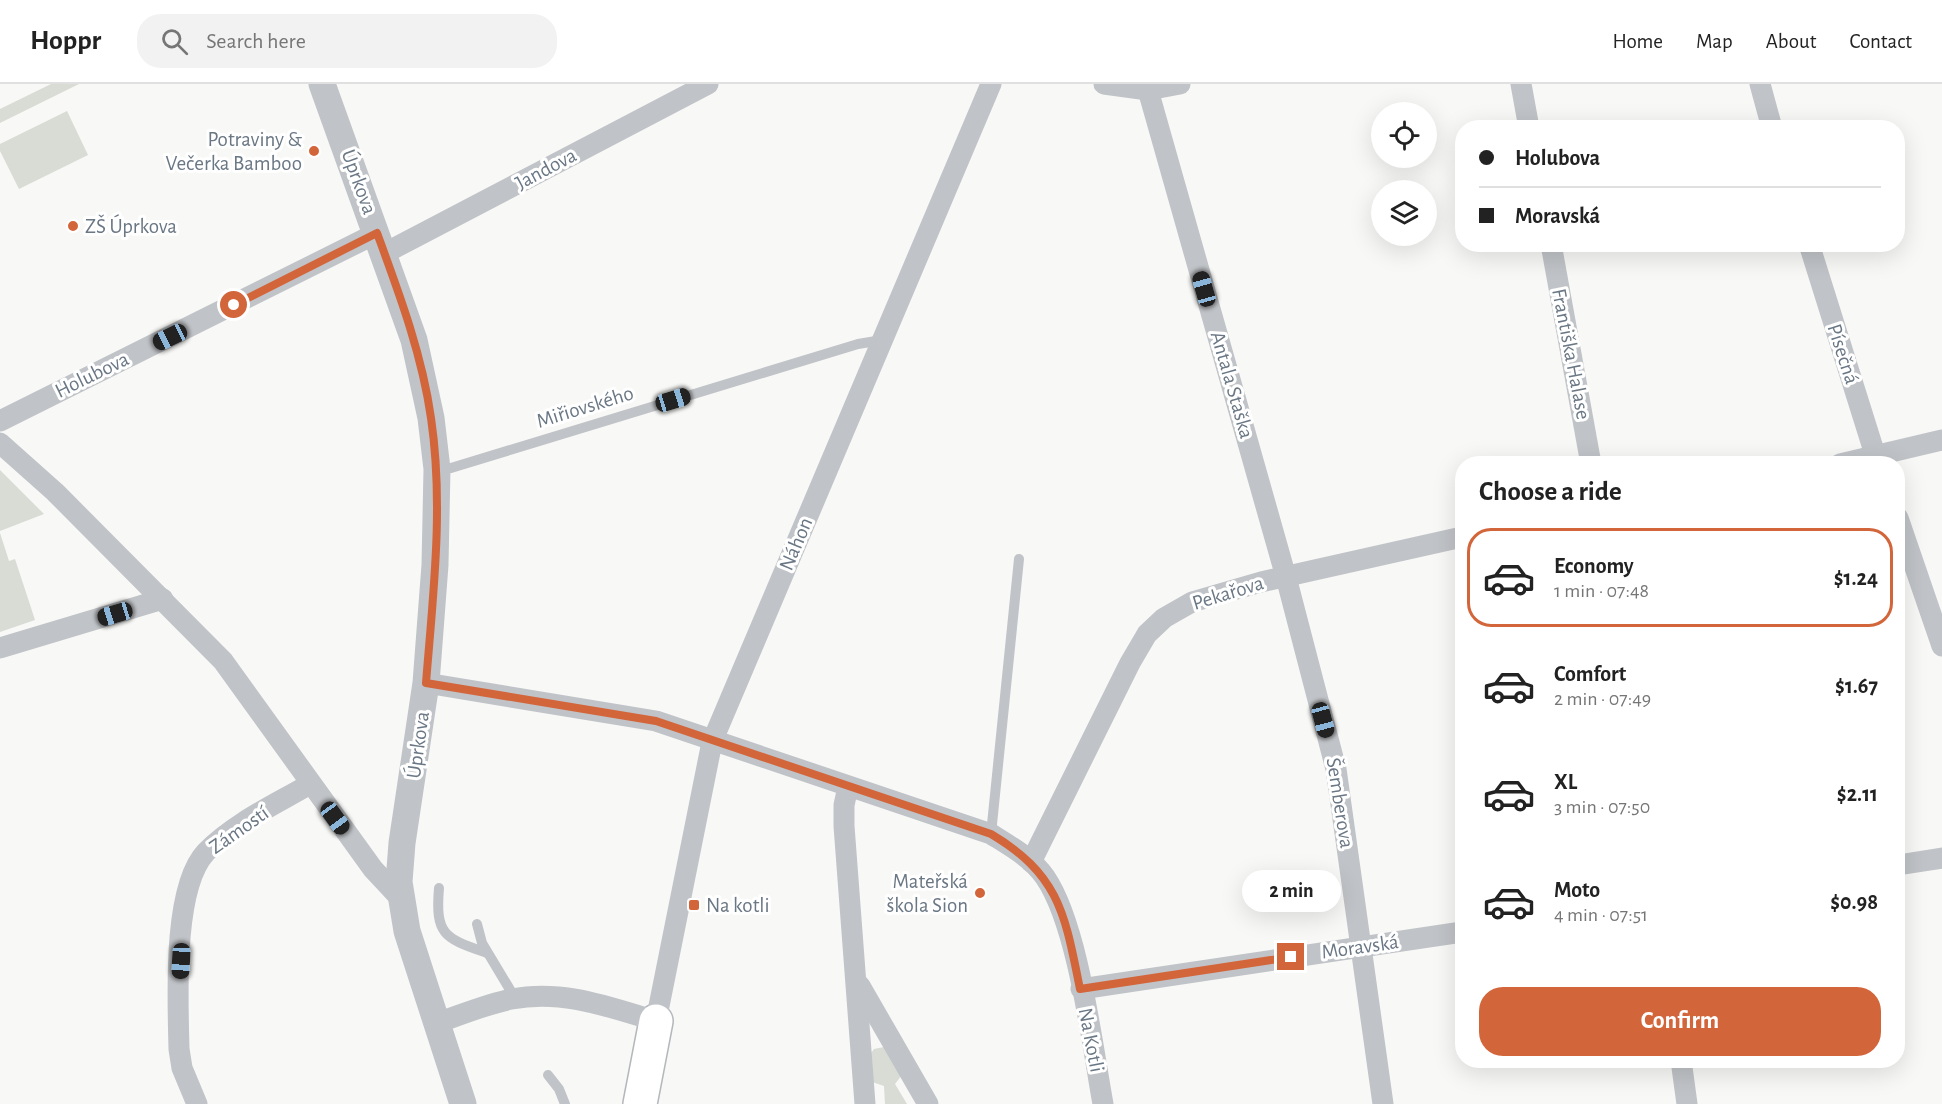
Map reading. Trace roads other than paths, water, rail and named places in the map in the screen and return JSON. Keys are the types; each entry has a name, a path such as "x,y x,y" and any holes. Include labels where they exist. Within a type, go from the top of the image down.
{"main road":[{"path":"640,1104 656,1021"}],"street":[{"name":"Úprkova","path":"322,84 381,243 425,381 437,470 435,565 426,683 401,853 401,899 407,931 463,1104"},
{"name":"Jandova","path":"381,243 708,84"},
{"name":"Náhon","path":"656,1021 712,742 991,84"},
{"path":"1104,84 1148,90 1180,84"},
{"path":"1521,84 1528,120"},
{"path":"1760,84 1770,120"},
{"name":"Antala Staška","path":"1148,90 1286,577"},
{"name":"Holubova","path":"0,421 381,243"},
{"name":"Františka Halase","path":"1552,252 1591,456"},
{"name":"Písečná","path":"1812,252 1876,456"},
{"path":"1890,456 1942,440"},
{"path":"0,443 164,599 223,661 373,869 401,899"},
{"path":"1905,538 1942,646"},
{"name":"Pekařova","path":"1031,862 1147,634 1164,618 1192,602 1286,577 1455,539"},
{"name":"Šemberova","path":"1286,577 1336,770 1383,1104"},
{"path":"0,648 164,599"},
{"name":"Na Kotli","path":"426,683 656,721 712,742 991,834 1031,862 1044,876 1059,907 1080,989 1103,1104"},
{"name":"Zámostí","path":"197,1104 182,1068 179,1049 183,915 189,880 206,852 228,834 310,784"},
{"path":"848,787 844,805 844,826 865,1104"},
{"path":"1905,864 1942,858"},
{"name":"Moravská","path":"1080,989 1455,933"},
{"path":"857,980 928,1104"},
{"path":"437,1023 515,998 566,997 656,1021"},
{"path":"1683,1068 1687,1104"}],"lane":[{"name":"Miřiovského","path":"437,470 451,468 858,344 882,340"},
{"path":"991,834 1019,559"},
{"path":"439,888 437,915 439,925 455,942 487,953"},
{"path":"477,924 487,953 515,998"},
{"path":"548,1075 560,1089 565,1104"}],"place":[{"name":"Potraviny & Večerka Bamboo","path":"314,151"},
{"name":"ZŠ Úprkova","path":"73,226"},
{"name":"Mateřská škola Sion","path":"980,893"},
{"name":"Na kotli","path":"694,905"}]}
